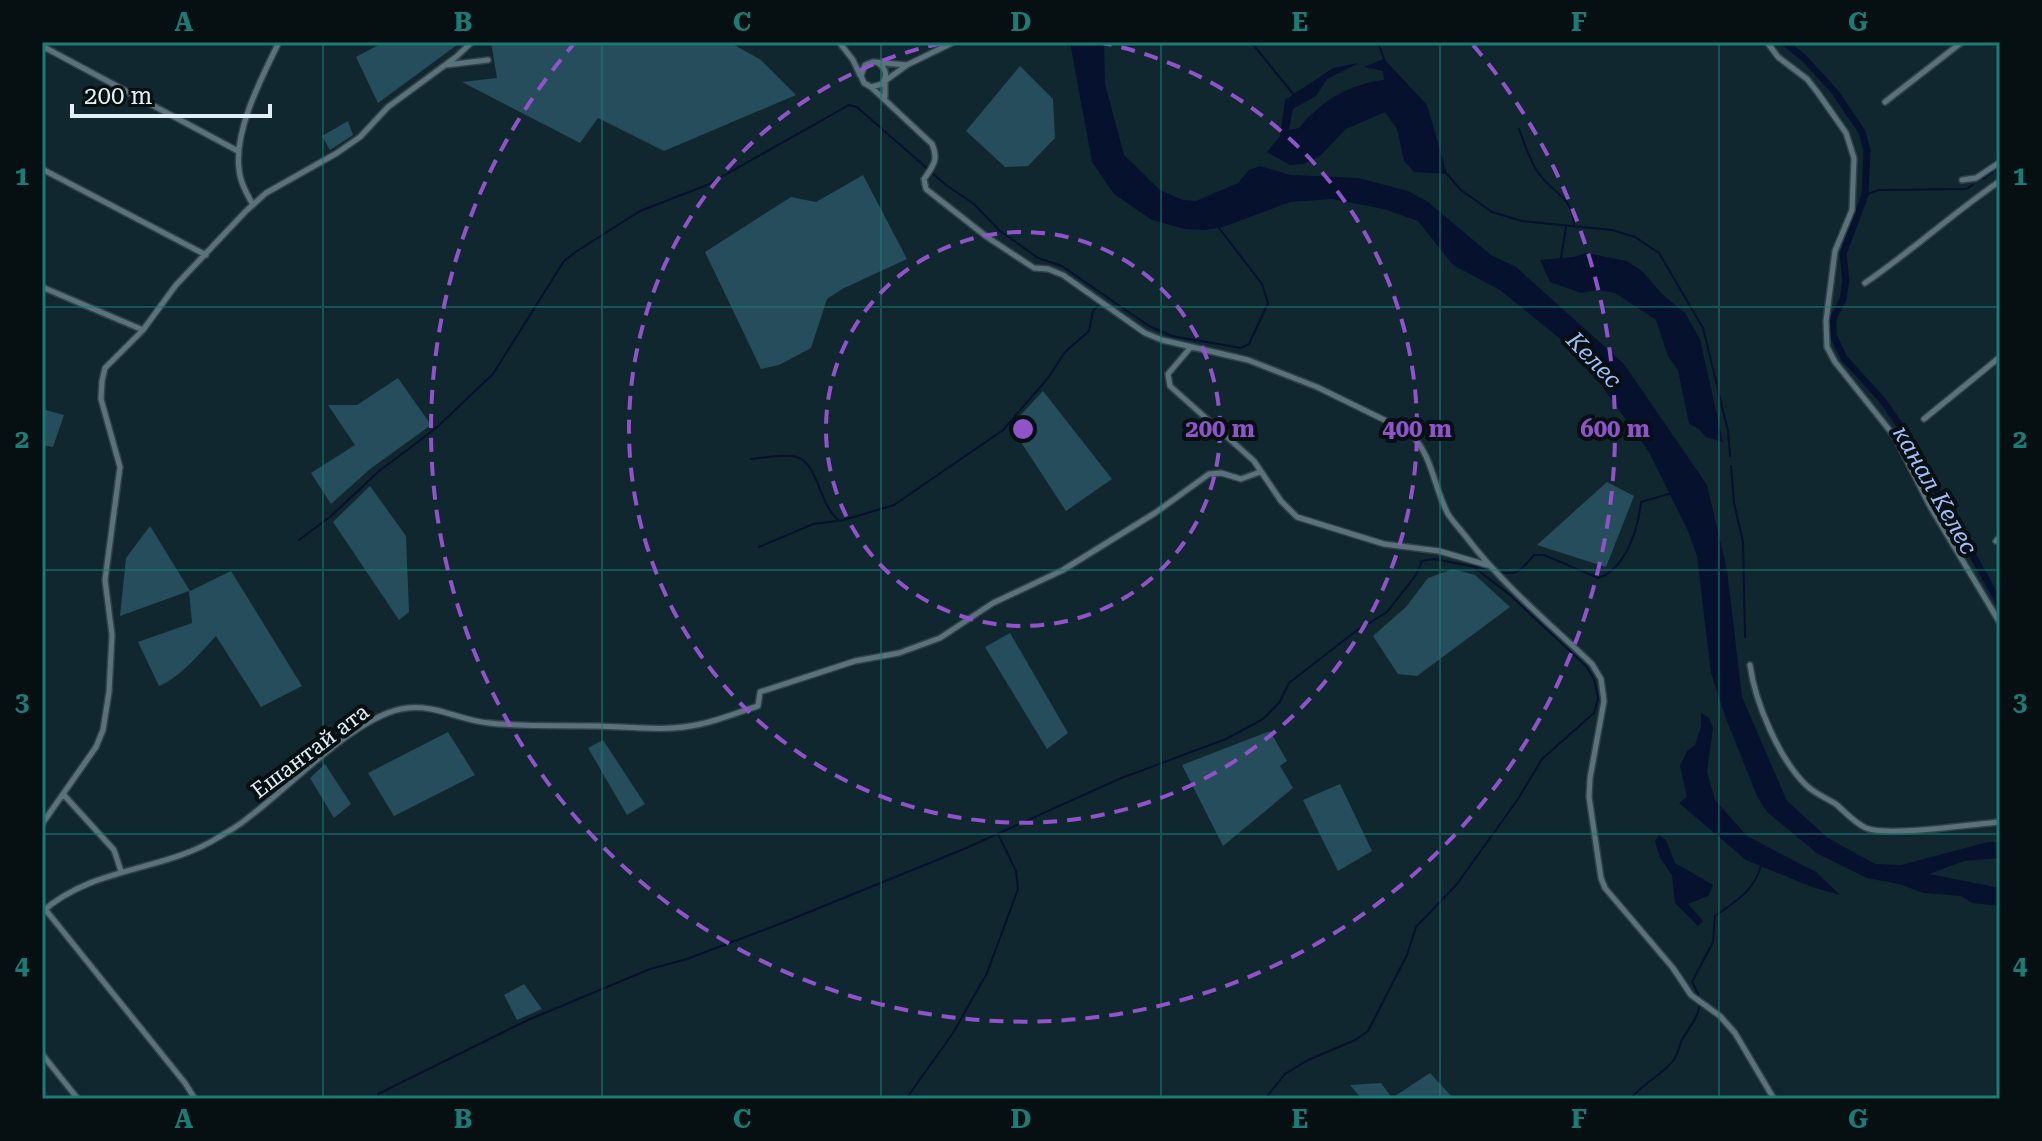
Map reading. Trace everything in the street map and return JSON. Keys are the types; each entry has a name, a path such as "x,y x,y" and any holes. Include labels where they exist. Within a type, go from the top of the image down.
{"street":[{"path":"253,205 239,172 238,151 260,82 277,42"},
{"path":"42,824 96,747 103,730 109,692 112,635 105,580 120,467 101,399 105,368 143,330 176,285 266,193 360,137 388,107 472,42"},
{"path":"839,42 853,60 864,83 885,98 932,144 937,155 924,179 926,189 987,237 1034,268 1063,275 1145,333 1248,360 1317,387 1409,432 1426,453 1448,513 1488,566 1592,664 1601,679 1604,701 1589,797 1594,845 1605,888 1673,968 1691,995 1720,1016 1735,1033 1774,1099"},
{"path":"871,87 879,86 907,65 954,42"},
{"path":"1767,42 1778,57 1807,79 1818,93 1846,133 1854,158 1852,210 1835,251 1826,321 1827,347 1835,362 1895,437 1931,508 2000,623"},
{"path":"1885,102 1962,42"},
{"path":"42,46 238,151"},
{"path":"445,65 488,60"},
{"path":"853,60 907,65"},
{"path":"861,76 865,65 876,63"},
{"path":"876,63 886,72 885,98"},
{"path":"1962,180 1976,178 2000,162"},
{"path":"42,169 206,255"},
{"path":"1976,178 1984,190"},
{"path":"1865,283 1915,248 1984,190 2000,181"},
{"path":"42,287 143,330"},
{"path":"1191,347 1168,374 1170,386 1254,461 1281,501 1297,517 1384,544 1439,551 1488,566"},
{"path":"1924,419 2000,357"},
{"name":"Ешантай ата","path":"44,910 77,888 212,841 248,818 343,741 394,710 427,708 488,723 680,727 701,724 758,706 760,692 855,661 899,653 940,638 993,603 1063,570 1155,513 1209,474 1221,473 1241,479 1260,472"},
{"path":"1750,665 1752,682 1763,712 1792,768 1808,788 1829,799 1866,828 1899,830 2000,822"},
{"path":"63,794 114,850 121,871"},
{"path":"44,910 195,1099"},
{"path":"42,1054 78,1099"}],"shaded area":[{"path":"384,42 461,42 378,103 356,57"},
{"path":"491,42 729,42 761,60 796,95 664,151 598,118 580,143 462,82 497,78"},
{"path":"1020,66 1053,99 1055,138 1028,166 1005,167 966,131"},
{"path":"348,121 353,135 330,150 322,136"},
{"path":"863,175 907,259 827,299 811,348 779,365 761,369 705,252 791,197 816,202"},
{"path":"398,378 431,425 370,469 331,504 311,473 355,445 328,405 357,405"},
{"path":"1043,391 1112,479 1066,511 1013,430 1016,420"},
{"path":"42,409 64,415 53,447 42,445"},
{"path":"1607,482 1634,496 1606,567 1537,545"},
{"path":"370,486 406,536 409,612 399,620 333,522"},
{"path":"150,526 190,591 231,571 302,686 261,707 216,636 183,671 159,686 138,642 192,623 189,591 120,616 126,558"},
{"path":"1453,569 1475,575 1510,607 1417,676 1398,674 1373,636 1406,607 1428,578"},
{"path":"1010,633 1068,733 1047,749 985,647"},
{"path":"1270,731 1287,761 1280,766 1293,788 1223,846 1182,765"},
{"path":"448,732 475,775 394,816 368,773"},
{"path":"603,740 645,804 627,815 588,748"},
{"path":"325,764 351,804 334,818 310,778"},
{"path":"1340,784 1372,851 1338,871 1303,800"},
{"path":"524,984 542,1009 517,1020 504,995"},
{"path":"1430,1073 1454,1099 1362,1099 1350,1085 1381,1083 1392,1098"}],"water":[{"name":"Келес","path":"1070,42 1104,42 1105,84 1124,155 1160,190 1183,200 1196,201 1238,183 1249,170 1260,166 1291,175 1358,178 1408,191 1428,202 1491,255 1516,267 1624,364 1707,485 1727,570 1742,697 1787,801 1828,838 1875,864 1901,865 1988,842 2000,842 2000,858 1964,861 1929,874 2000,888 2000,906 1972,903 1961,896 1924,893 1867,878 1818,854 1767,812 1757,796 1711,673 1697,556 1688,531 1649,452 1602,386 1558,337 1500,290 1453,265 1418,221 1384,209 1332,199 1290,202 1223,227 1204,230 1185,229 1152,220 1114,194 1092,162"},
{"path":"1384,59 1427,105 1447,174 1414,172 1404,161 1397,129 1385,112 1346,129 1320,156 1303,164 1290,165 1267,152 1280,136 1285,100 1333,68 1359,63 1327,79 1316,96 1293,109 1289,130 1299,128 1337,95 1359,85 1384,80 1383,71 1364,67"},
{"path":"1587,253 1627,261 1642,271 1662,294 1685,313 1700,339 1723,442 1706,437 1689,424 1678,370 1668,356 1656,320 1615,293 1597,290 1581,293 1550,282 1540,260"},
{"path":"1701,713 1709,718 1713,728 1707,772 1715,800 1747,836 1816,872 1840,895 1746,860 1679,803 1687,797 1680,766 1687,751 1695,745 1701,727"},
{"path":"1659,835 1666,840 1675,863 1713,885 1708,896 1688,904 1703,921 1698,926 1675,903 1672,875 1660,858 1655,841"}],"waterway":[{"path":"1251,42 1294,95"},
{"path":"1378,42 1384,59"},
{"name":"канал Келес","path":"1784,42 1804,58 1835,92 1862,132 1867,150 1865,195 1843,254 1846,280 1843,299 1833,319 1833,335 1844,358 1883,401 1901,427 2000,604"},
{"path":"299,540 331,516 378,472 435,429 493,374 564,261 640,211 707,185 849,105 857,107 946,185 974,204 999,230 1038,258 1062,266 1149,326 1172,336 1241,348 1249,344 1268,303 1262,284 1219,228"},
{"path":"1519,129 1533,165 1567,202 1574,225"},
{"path":"1983,179 2000,166"},
{"path":"1447,174 1461,190 1492,212 1522,221 1612,230 1635,237 1659,253 1703,328 1728,431 1730,456"},
{"path":"1865,195 1879,190 1966,189 1973,185"},
{"path":"1561,258 1566,227"},
{"path":"751,459 786,455 804,461 828,507 840,521 894,505 1003,430 1048,378 1065,352 1089,331 1093,311 1100,304"},
{"path":"1731,466 1734,503 1743,542 1745,637"},
{"path":"1497,572 1515,572 1534,555 1544,555 1598,578 1616,566 1629,547 1641,502 1672,493"},
{"path":"759,547 813,524 837,521"},
{"path":"379,1099 378,1094 528,1020 650,969 687,959 782,923 964,849 1119,779 1226,739 1263,719 1279,703 1289,683 1356,631 1387,612 1416,575 1422,561 1434,559 1491,570"},
{"path":"1265,1099 1285,1074 1368,1031 1407,955 1416,927 1457,884 1518,799 1542,759 1594,713 1598,698 1594,679 1586,666 1510,595 1475,568"},
{"path":"906,1099 953,1033 987,973 1018,889 1016,871 998,834"},
{"path":"1631,1099 1675,1059 1700,1005 1692,982 1713,942 1715,916 1748,889 1761,866"}]}
